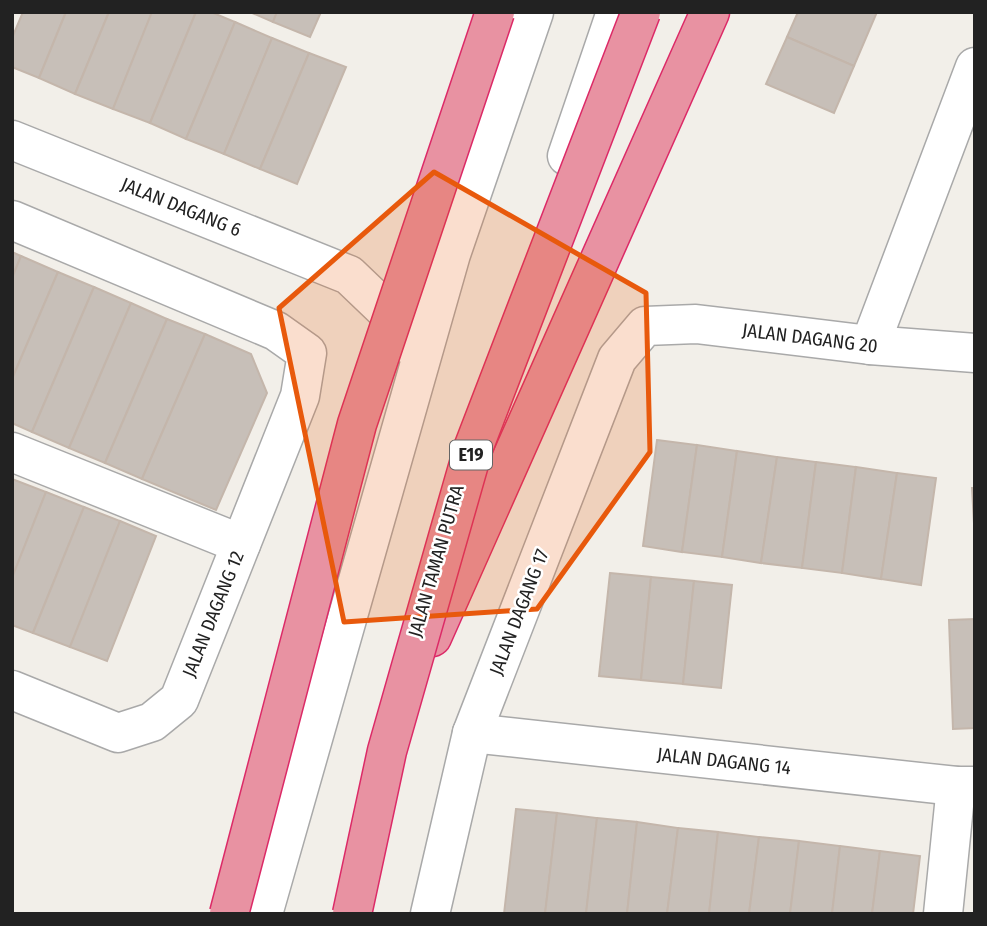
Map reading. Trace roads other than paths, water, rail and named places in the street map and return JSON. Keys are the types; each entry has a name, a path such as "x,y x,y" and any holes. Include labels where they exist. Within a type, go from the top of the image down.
{"highway":[{"path":"229,914 357,424 495,12"},
{"name":"E19","path":"352,914 387,751 474,446 641,12"},
{"path":"680,78 699,12"},
{"path":"383,748 709,12"}],"street":[{"path":"263,914 451,254 534,12"},
{"name":"JALAN TAMAN PUTRA","path":"335,914 470,444 616,12"},
{"path":"870,345 975,67"},
{"name":"JALAN DAGANG 6","path":"12,140 349,275 396,320 417,373"},
{"name":"JALAN DAGANG 12","path":"12,220 276,331 307,353 300,396 179,701 152,722 118,733 12,690"},
{"name":"JALAN DAGANG 6","path":"349,275 400,268 451,254"},
{"name":"JALAN DAGANG 20","path":"645,326 696,324 870,345 975,353"},
{"name":"JALAN DAGANG 17","path":"430,914 472,733 617,359 645,326"},
{"path":"12,452 241,544"},
{"name":"JALAN DAGANG 14","path":"472,733 966,786"},
{"path":"943,914 966,786"}]}
